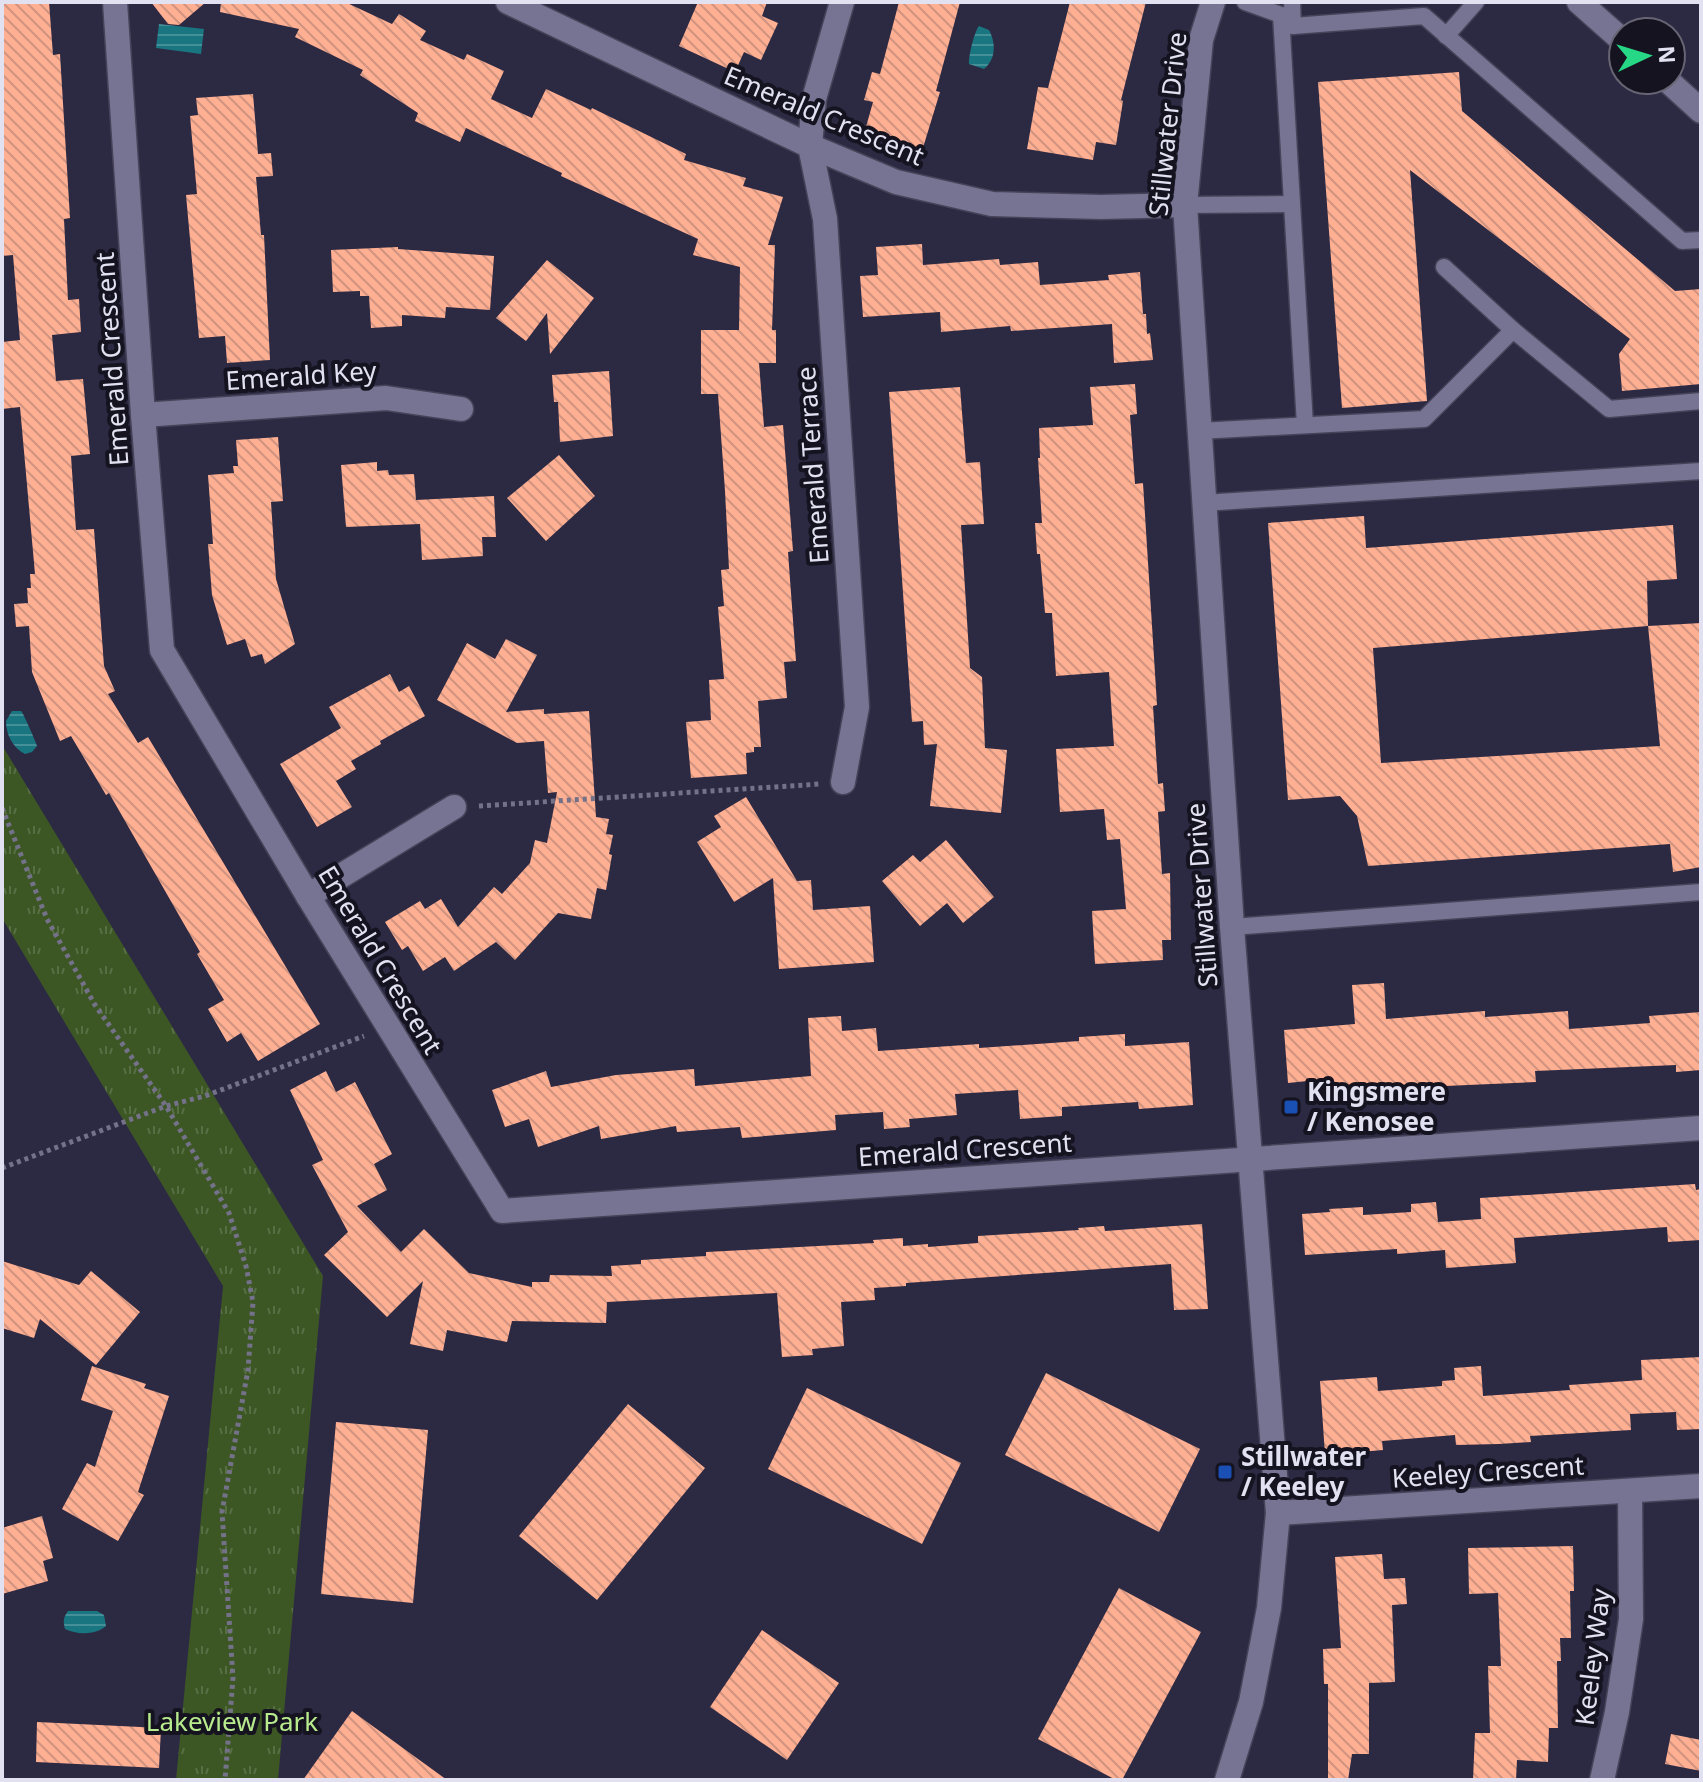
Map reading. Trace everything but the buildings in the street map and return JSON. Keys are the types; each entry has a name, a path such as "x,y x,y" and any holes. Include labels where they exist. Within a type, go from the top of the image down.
{"street":[{"name":"Emerald Crescent","path":"115,2 162,650 308,896 502,1211 1250,1158"},
{"name":"Emerald Crescent","path":"508,2 810,146 896,182 992,204 1101,207 1185,205"},
{"name":"Emerald Terrace","path":"842,2 814,99 810,146 825,219 857,707 843,782"},
{"name":"Stillwater Drive","path":"1213,2 1201,40 1185,205 1232,927 1278,1513 1269,1608 1251,1702 1227,1780"},
{"path":"1579,2 1607,27"},
{"path":"1685,96 1701,111"},
{"name":"Emerald Key","path":"143,415 386,398 461,409"},
{"path":"308,896 454,807"},
{"path":"1250,1158 1701,1128"},
{"name":"Keeley Crescent","path":"1278,1513 1701,1486"},
{"name":"Keeley Way","path":"1602,1780 1617,1712 1631,1619 1630,1491"}],"lane":[{"path":"1245,2 1289,14 1424,16 1682,241 1701,240"},
{"path":"1446,36 1457,8 1476,2"},
{"path":"1289,14 1292,204 1305,425"},
{"path":"1185,205 1292,204"},
{"path":"1444,267 1513,330 1609,409 1701,401"},
{"path":"1199,431 1424,419 1513,330"},
{"path":"1203,503 1701,471"},
{"path":"1232,927 1701,892"}],"path":[{"path":"510,806 843,782"},
{"path":"2,808 47,919 95,1005 166,1106 229,1213 246,1266 253,1302 248,1370 222,1512 233,1678 225,1780"},
{"path":"2,1168 362,1037"}],"green space":[{"name":"Lakeview Park","path":"2,745 323,1276 278,1780 176,1780 223,1286 2,918"}],"shaded area":[{"path":"159,24 204,29 201,54 156,48"},
{"path":"979,26 989,30 994,45 991,61 984,69 969,64"},
{"path":"12,711 21,711 24,716 37,746 32,752 25,754 11,740 6,721"},
{"path":"68,1611 97,1611 104,1615 106,1626 92,1632 70,1631 65,1629 64,1624"}],"place":[{"name":"Kingsmere / Kenosee","path":"1291,1107"},
{"name":"Stillwater / Keeley","path":"1225,1472"}]}
